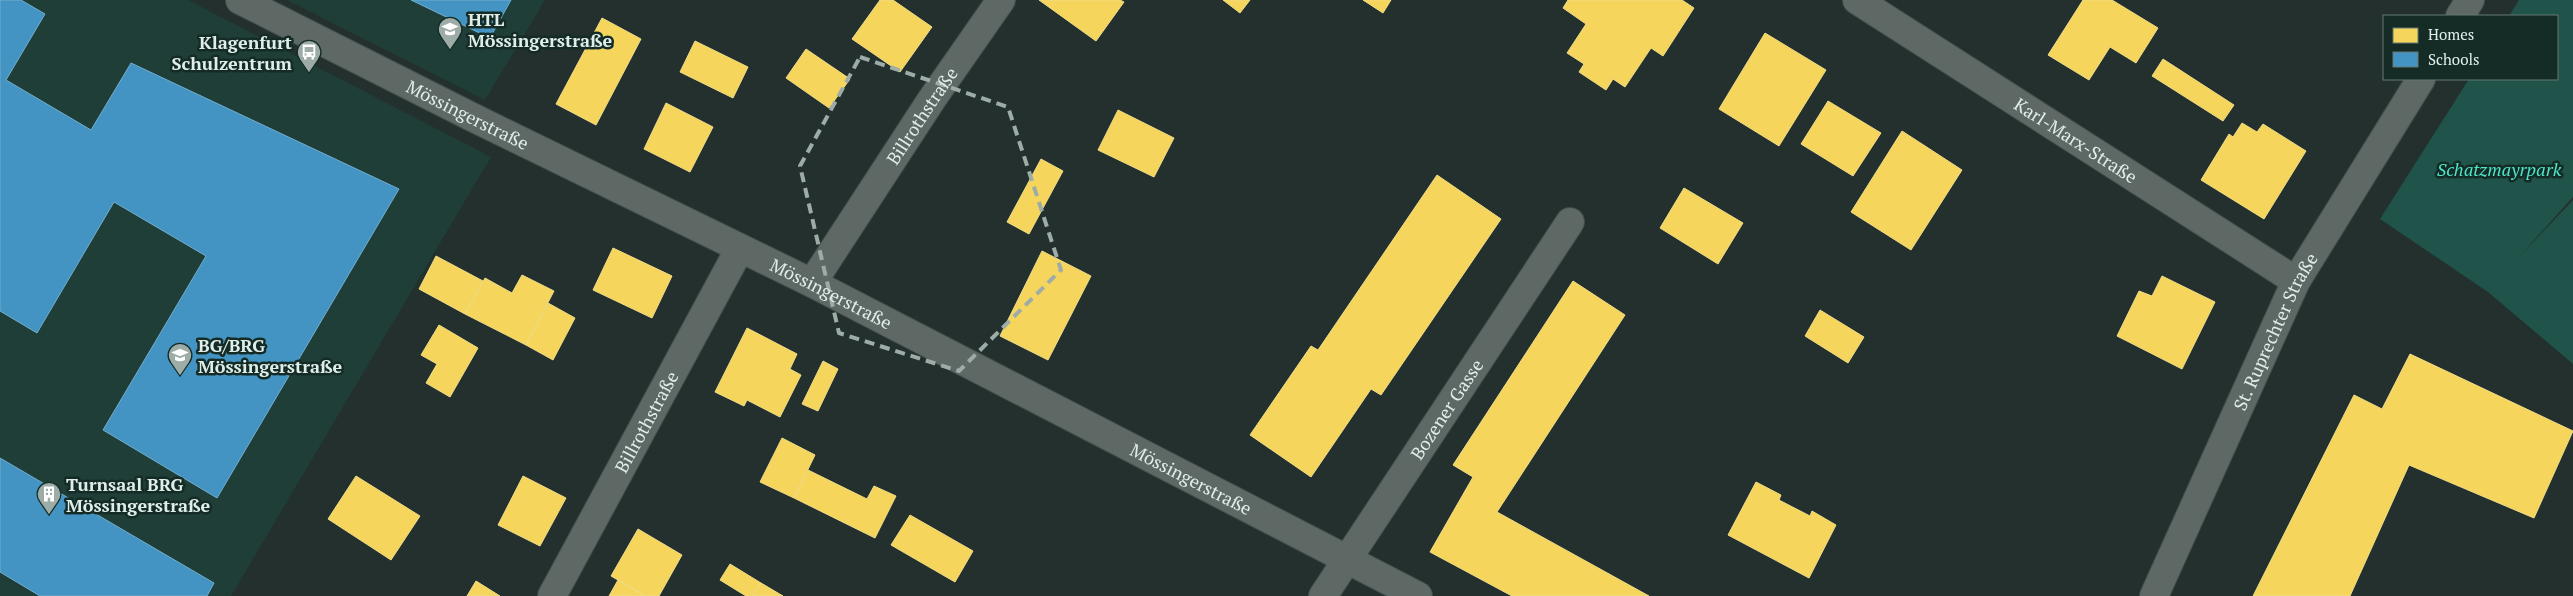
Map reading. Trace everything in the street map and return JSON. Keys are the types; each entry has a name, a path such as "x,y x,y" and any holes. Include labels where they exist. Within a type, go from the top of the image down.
{"street":[{"name":"Mössingerstraße","path":"240,0 346,55 812,283 1418,596"},
{"name":"Billrothstraße","path":"812,283 932,99 1001,0"},
{"name":"Karl-Marx-Straße","path":"1857,0 2296,282"},
{"path":"2461,15 2470,0"},
{"name":"St. Ruprechter Straße","path":"2154,596 2296,282 2420,80"},
{"name":"Bozener Gasse","path":"1323,596 1570,222"},
{"name":"Billrothstraße","path":"552,596 740,248"}],"highlighted area":[{"path":"860,57 1008,107 1061,270 959,371 839,333 800,166"}],"shaded area":[{"name":"BG/BRG Mössingerstraße","path":"0,0 188,0 491,157 231,596 0,596"},
{"name":"HTL Mössingerstraße","path":"287,0 545,0 485,100"}],"green space":[{"name":"Schatzmayrpark","path":"2519,0 2573,0 2573,197 2519,257 2573,200 2573,364 2488,292 2380,219 2468,80 2558,80 2558,15 2510,15"}],"building: Homes":[{"path":"880,0 893,0 932,27 900,72 852,39"},
{"path":"1039,0 1120,0 1124,2 1096,41"},
{"path":"1223,0 1250,0 1240,13"},
{"path":"1363,0 1391,0 1383,13"},
{"path":"1568,0 1682,0 1694,8 1663,56 1651,48 1625,87 1613,79 1606,90 1579,72 1584,64 1567,53 1586,24 1563,8"},
{"path":"2083,0 2112,0 2158,28 2136,63 2110,47 2089,80 2048,55"},
{"path":"602,18 641,39 596,125 556,104"},
{"path":"1765,33 1826,70 1779,146 1719,109"},
{"path":"695,41 748,67 733,98 680,72"},
{"path":"806,49 850,79 829,108 786,78"},
{"path":"2163,59 2234,105 2223,121 2152,76"},
{"path":"1828,101 1881,133 1853,176 1801,144"},
{"path":"666,103 713,127 690,172 644,149"},
{"path":"1118,110 1174,138 1154,177 1098,150"},
{"path":"2242,123 2257,132 2263,124 2306,151 2264,219 2201,180 2229,134 2233,137"},
{"path":"1902,131 1962,170 1911,250 1851,212"},
{"path":"1041,159 1063,171 1029,234 1007,222"},
{"path":"1437,175 1501,219 1381,395 1371,389 1311,477 1250,435 1311,346 1318,350"},
{"path":"1684,188 1743,223 1718,264 1660,228"},
{"path":"613,248 672,276 652,318 593,290"},
{"path":"1042,251 1091,276 1048,360 1000,336"},
{"path":"436,256 483,281 465,314 419,289"},
{"path":"522,275 554,291 526,345 465,314 485,278 512,293"},
{"path":"2162,276 2215,302 2182,369 2117,336 2139,291 2152,296"},
{"path":"1573,281 1625,315 1497,512 1649,596 1512,596 1430,552 1473,477 1453,465"},
{"path":"548,303 575,318 553,360 526,345"},
{"path":"1820,310 1864,337 1848,363 1805,336"},
{"path":"439,325 478,348 450,397 426,383 437,364 421,355"},
{"path":"747,328 797,354 790,369 801,375 780,417 747,400 744,406 715,392"},
{"path":"2410,354 2573,431 2534,518 2409,465 2350,596 2253,596 2354,395 2382,409"},
{"path":"823,361 838,369 818,411 802,404"},
{"path":"782,438 815,455 794,498 760,482"},
{"path":"808,470 867,499 874,486 896,496 875,538 794,498"},
{"path":"356,476 420,516 391,560 328,519"},
{"path":"523,476 566,498 540,546 498,525"},
{"path":"1756,482 1781,495 1779,500 1810,516 1812,511 1836,525 1809,578 1728,535"},
{"path":"910,515 973,551 955,582 891,545"},
{"path":"638,529 682,555 659,596 645,596 611,576"},
{"path":"730,564 761,583 753,596 746,596 720,580"},
{"path":"618,580 645,596 609,596"},
{"path":"476,581 500,596 467,596"},
{"path":"761,583 783,596 753,596"}],"building: Schools":[{"path":"0,0 21,0 45,14 6,80 91,130 131,63 399,189 217,498 103,430 206,256 114,202 37,333 0,311"},
{"path":"411,0 511,0 490,38"},
{"name":"Turnsaal BRG Mössingerstraße","path":"0,458 214,583 207,596 40,596 0,572"}],"place":[{"name":"HTL Mössingerstraße","path":"450,50"},
{"name":"Klagenfurt Schulzentrum","path":"309,73"},
{"name":"BG/BRG Mössingerstraße","path":"180,376"},
{"name":"Turnsaal BRG Mössingerstraße","path":"49,515"}]}
